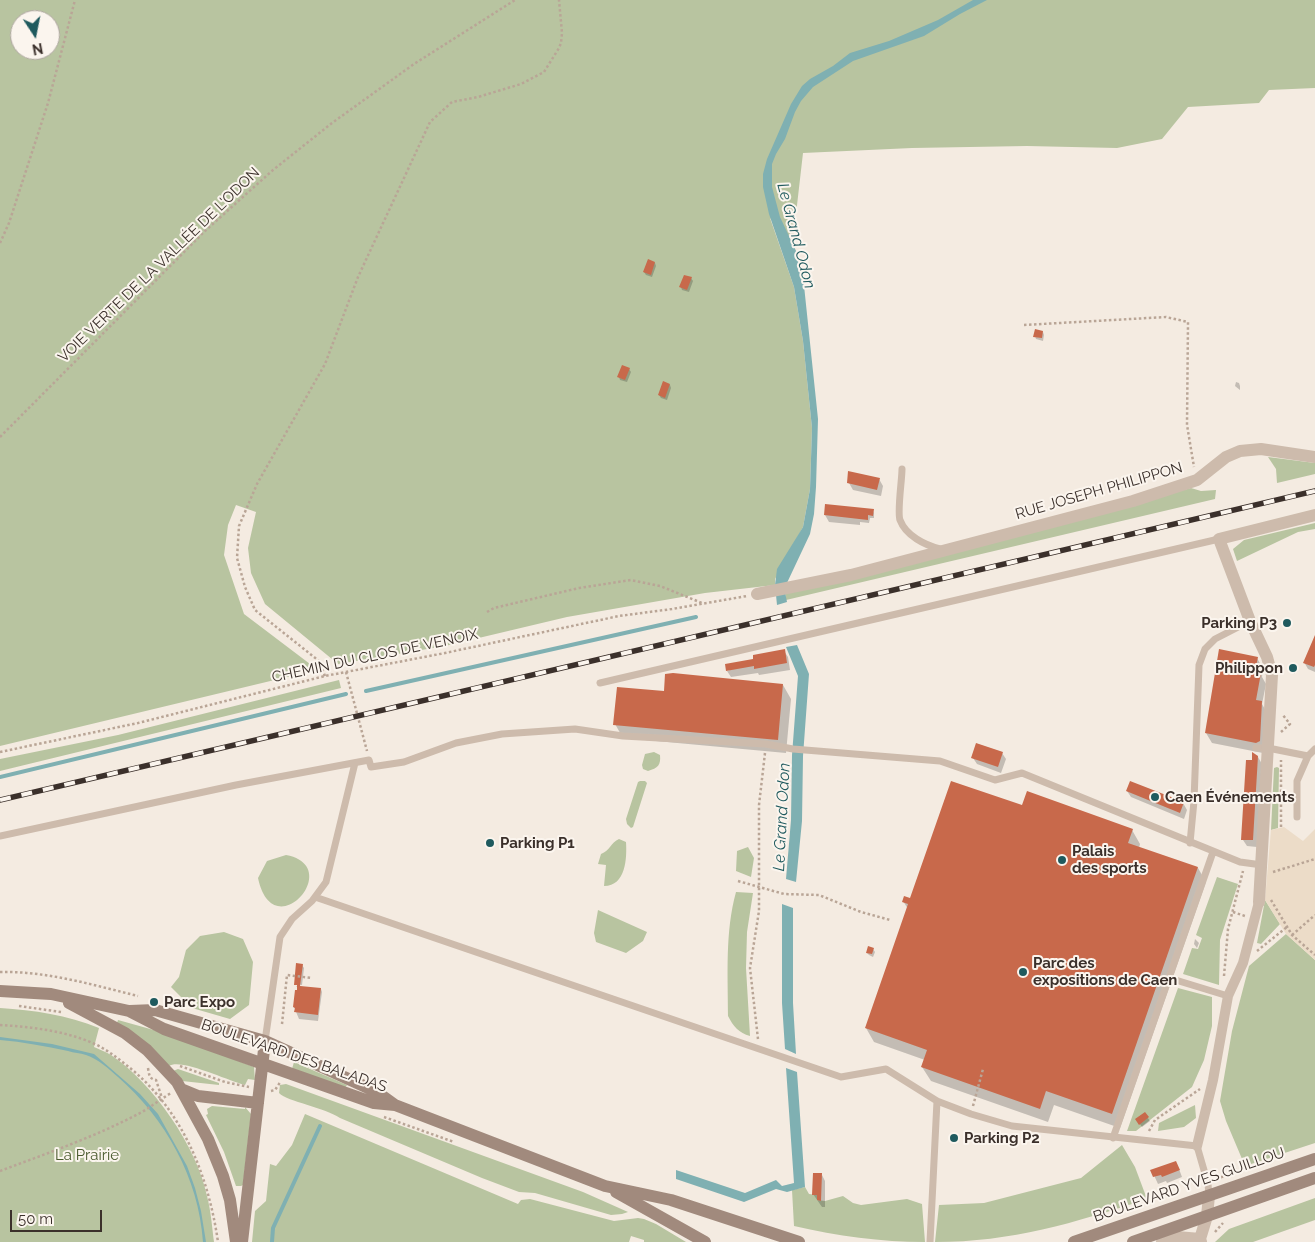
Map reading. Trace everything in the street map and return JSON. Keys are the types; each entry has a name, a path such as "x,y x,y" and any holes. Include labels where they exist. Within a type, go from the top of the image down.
{"main road":[{"name":"BOULEVARD DES BALADAS","path":"0,991 51,994 129,1011 154,1010 265,1041 377,1092 395,1105 605,1186"},
{"path":"51,994 126,1033 162,1066 181,1089 208,1140 223,1176 232,1211 236,1242"},
{"name":"BOULEVARD DES BALADAS","path":"129,1011 164,1029 263,1064 374,1103 395,1105"},
{"path":"164,1029 203,1029 256,1047 265,1041"},
{"path":"242,1242 265,1041"},
{"path":"181,1089 198,1096 258,1103"},
{"name":"BOULEVARD YVES GUILLOU","path":"1074,1242 1315,1159"},
{"path":"1133,1242 1315,1178"},
{"path":"605,1186 704,1242"},
{"path":"605,1186 671,1200 798,1242"}],"street":[{"name":"RUE JOSEPH PHILIPPON","path":"757,594 851,575 1133,501 1197,480 1226,456 1240,451 1260,449 1315,457"},
{"path":"1197,1146 1213,1080 1228,996 1243,963 1265,900 1262,748 1272,675 1267,657 1250,621 1219,539 1315,515"},
{"path":"1162,1242 1177,1237 1201,1240 1207,1216 1209,1196"}],"lane":[{"path":"902,469 899,519 905,530 925,545 944,551"},
{"path":"600,682 1219,539"},
{"path":"1190,843 1194,801 1200,665 1205,650 1215,639 1250,621"},
{"path":"0,836 236,785 369,760 371,768 404,762 456,743 502,734 575,729 623,736 766,744 793,749 940,761 996,780 1022,773 1190,843 1265,869"},
{"path":"1262,748 1308,756"},
{"path":"1297,817 1297,781 1308,756 1315,749"},
{"path":"265,1041 280,937 292,919 315,897 326,882 355,763"},
{"path":"1113,1138 1213,852"},
{"path":"315,897 841,1077 886,1069 936,1101 1012,1126 1197,1146 1208,1182 1209,1196"},
{"path":"1169,978 1228,996"},
{"path":"930,1242 936,1101"}],"path":[{"path":"0,243 9,223 48,103 75,0"},
{"name":"VOIE VERTE DE LA VALLÉE DE L'ODON","path":"0,437 206,231 274,170 332,123 414,64 515,0"},
{"path":"325,676 319,661 255,610 245,587 237,558 239,526 257,484 325,364 358,277 430,122 452,102 478,97 521,84 544,72 561,43 560,0"},
{"path":"1024,325 1166,316 1188,322 1187,425 1191,456 1197,480"},
{"path":"487,612 494,608 579,588 631,580 660,586 704,603"},
{"name":"CHEMIN DU CLOS DE VENOIX","path":"0,752 138,723 346,671 445,654 619,616 757,594"},
{"path":"346,671 369,760"},
{"path":"760,1049 750,968 759,911 759,805 766,744"},
{"path":"1265,869 1315,859"},
{"path":"1224,976 1228,929 1245,862"},
{"path":"738,881 784,894 819,894 861,912 890,920"},
{"path":"1265,900 1292,935 1315,955"},
{"path":"1233,912 1243,915"},
{"path":"1292,935 1315,915"},
{"path":"1243,963 1287,927"},
{"path":"0,972 48,976 138,996"},
{"path":"282,1024 286,975 312,978"},
{"path":"13,1005 64,1012"},
{"path":"0,1025 61,1033 98,1046 137,1073 162,1099 184,1134 200,1166 209,1195 218,1242"},
{"path":"177,1066 188,1068 225,1082 254,1088"},
{"path":"147,1068 149,1076 156,1080 162,1099"},
{"path":"971,1114 983,1069"},
{"path":"268,1091 275,1090 282,1080"},
{"path":"1145,1140 1155,1120 1213,1080"},
{"path":"0,1171 40,1156 143,1111 162,1099"},
{"path":"379,1115 454,1142"},
{"path":"1208,1182 1236,1169"}],"green space":[{"path":"0,0 1315,0 1315,88 1269,90 1259,103 1188,107 1162,139 1117,148 1027,146 912,148 803,153 793,240 770,218 794,287 803,341 812,428 810,489 803,527 775,579 775,585 705,593 567,617 445,646 338,664 265,604 251,573 248,548 256,512 236,505 228,525 224,555 244,614 310,664 312,671 0,746"},
{"path":"1268,457 1315,463 1315,474 1277,483 1276,469"},
{"path":"1191,488 1201,491 1216,490 1215,499 786,600 785,592"},
{"path":"1315,523 1315,529 1298,532 1237,561 1233,549 1244,540"},
{"path":"339,680 341,688 0,771 0,759 118,735"},
{"path":"654,752 660,755 658,766 648,771 643,769 642,765 645,754"},
{"path":"1274,768 1279,768 1278,828 1271,830"},
{"path":"638,782 647,783 633,827 631,828 627,824 626,819"},
{"path":"619,839 626,842 624,870 617,881 611,885 604,886 606,865 598,864 601,854"},
{"path":"748,847 754,858 751,877 736,871 737,851"},
{"path":"286,855 303,862 309,873 307,886 300,897 289,905 277,906 266,898 258,878 267,861"},
{"path":"1217,877 1238,884 1220,940 1219,985 1183,974 1192,948 1198,949 1202,938 1196,935"},
{"path":"736,892 753,893 747,932 746,968 750,1036 737,1029 728,1016 730,922"},
{"path":"1265,900 1280,924 1261,944 1257,943"},
{"path":"598,910 647,932 643,941 626,953 596,942 594,933"},
{"path":"224,932 243,939 253,962 249,1005 230,1019 192,1008 171,987 179,977 186,950 200,936"},
{"path":"1286,934 1315,960 1315,1143 1245,1166 1226,1121 1220,1101 1232,1031 1249,966"},
{"path":"1178,988 1212,997 1212,1026 1204,1060 1192,1087 1136,1131 1127,1131"},
{"name":"La Prairie","path":"0,1008 50,1014 99,1028 94,1047 111,1055 142,1082 171,1118 194,1157 202,1177 210,1207 214,1242 0,1242"},
{"path":"118,1020 161,1032 254,1067 255,1080 248,1079 245,1085 194,1067 175,1064 169,1066 117,1023"},
{"path":"294,1062 347,1085 345,1088 292,1069"},
{"path":"178,1069 219,1083 219,1085 182,1081 173,1071"},
{"path":"286,1084 583,1192 628,1212 611,1215 535,1193 519,1192 333,1114 284,1096 279,1093 280,1085"},
{"path":"1195,1105 1196,1118 1184,1127 1158,1131 1159,1123"},
{"path":"212,1106 245,1109 245,1107 251,1114 243,1185 241,1186 236,1186 224,1152 206,1115 208,1114 207,1109"},
{"path":"305,1114 518,1204 521,1200 530,1199 614,1221 644,1219 686,1242 644,1242 644,1240 631,1236 629,1242 252,1242 255,1211 266,1201 270,1164 276,1166 292,1145"},
{"path":"1122,1145 1135,1167 1147,1199 1042,1230 990,1239 935,1242 939,1205 984,1203 1081,1178"},
{"path":"805,1187 809,1194 817,1195 817,1200 825,1201 843,1196 853,1203 861,1205 907,1199 922,1204 925,1242 859,1238 794,1226 792,1190"},
{"path":"1315,1198 1315,1220 1253,1242 1215,1242 1229,1229"}],"shaded area":[{"path":"1284,827 1303,841 1315,829 1315,960 1286,934 1265,900 1271,830"}],"water":[{"path":"973,0 987,0 924,36 853,61 813,87 801,101 795,112 785,139 772,164 772,187 780,217 797,253 803,276 818,419 816,487 810,534 786,585 787,602 777,605 775,585 777,569 803,527 810,489 812,428 803,341 794,287 769,214 763,187 763,174 767,159 791,104 802,86 810,79 833,66 850,53 889,41 938,20"},
{"path":"797,645 809,674 803,756 802,821 796,882 786,879 791,820 792,755 798,676 786,647"},
{"path":"782,904 793,908 793,1003 796,1054 785,1049 782,1003"},
{"path":"0,1037 52,1044 94,1054 140,1094 158,1114 187,1166 201,1211 206,1242 203,1242 195,1195 177,1151 151,1111 135,1093 107,1068 90,1057 42,1046 0,1040"},
{"path":"786,1068 797,1072 805,1187 787,1192 776,1189 744,1202 676,1179 676,1170 745,1193 776,1180 782,1186 794,1183"}],"building":[{"path":"648,259 655,262 651,275 643,272"},
{"path":"684,275 692,277 687,290 679,287"},
{"path":"1035,329 1043,331 1042,338 1033,337"},
{"path":"622,365 630,368 625,380 617,377"},
{"path":"663,381 670,384 665,398 658,395"},
{"path":"848,471 880,478 877,490 847,483"},
{"path":"825,504 874,509 873,516 868,515 868,520 824,515"},
{"path":"1315,635 1315,665 1314,667 1303,663"},
{"path":"785,649 787,663 754,669 754,666 726,671 725,664 753,659 753,655"},
{"path":"1219,649 1258,657 1255,671 1261,673 1256,700 1262,701 1260,741 1256,743 1205,733"},
{"path":"673,673 783,684 778,740 613,725 617,687 664,691 665,674"},
{"path":"976,743 1003,752 998,767 971,758"},
{"path":"1252,752 1258,756 1253,840 1241,840 1246,760 1252,760"},
{"name":"Parc des expositions de Caen","path":"951,781 1022,805 1027,791 1133,829 1128,843 1198,867 1112,1114 1046,1091 1040,1109 921,1067 927,1050 865,1028 908,904 902,902 904,896 910,898"},
{"name":"Caen Événements","path":"1130,781 1184,802 1180,813 1126,791"},
{"path":"868,946 874,948 872,954 866,953"},
{"path":"296,963 303,964 300,986 321,988 318,1015 294,1012 295,990 297,990 297,985 294,985"},
{"path":"1145,1112 1149,1117 1139,1125 1135,1119"},
{"path":"1176,1161 1180,1170 1162,1177 1161,1175 1153,1177 1150,1170"},
{"path":"813,1173 822,1173 821,1201 817,1200 817,1195 812,1195"}],"waterway":[{"path":"366,691 696,617"},
{"path":"0,777 346,694"},
{"path":"272,1242 273,1228 320,1126"}],"railway":[{"path":"0,800 1315,491"}],"place":[{"name":"Parking P3","path":"1287,623"},
{"name":"Philippon","path":"1293,668"},
{"name":"Caen Événements","path":"1155,797"},
{"name":"Parking P1","path":"490,843"},
{"name":"Palais des sports","path":"1062,860"},
{"name":"Parc des expositions de Caen","path":"1023,972"},
{"name":"Parc Expo","path":"154,1002"},
{"name":"Parking P2","path":"954,1138"}],"water label":[{"name":"Le Grand Odon","path":"796,236"},
{"name":"Le Grand Odon","path":"782,817"}]}
